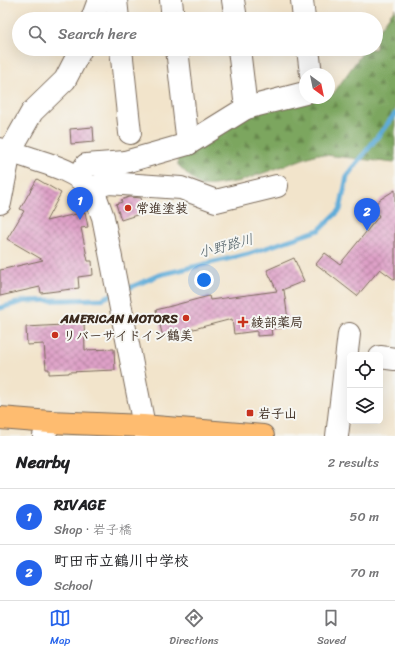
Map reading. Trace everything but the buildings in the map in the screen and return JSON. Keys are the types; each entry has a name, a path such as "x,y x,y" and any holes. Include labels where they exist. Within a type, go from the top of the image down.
{"main road":[{"path":"0,418 47,429 263,436"}],"street":[{"path":"95,12 99,0"},
{"path":"116,0 117,12"},
{"path":"171,0 172,12"},
{"path":"234,0 235,12"},
{"path":"302,0 303,12"},
{"path":"0,203 5,150 32,112 65,80 77,56"},
{"path":"123,56 130,133"},
{"path":"178,56 188,144"},
{"path":"240,56 246,108"},
{"path":"309,56 310,68"},
{"path":"84,183 86,165 125,162 188,144 246,108 299,95"},
{"path":"5,150 59,167 84,183 97,200 102,217 145,431"},
{"path":"84,183 181,188 216,201 277,186"},
{"path":"337,436 352,348"},
{"path":"383,358 395,359"}],"green space":[{"path":"395,8 394,163 317,154 241,181 201,187 178,165 177,157 258,111 299,102 299,104 335,104 335,91 360,56 383,56 383,24"}],"waterway":[{"name":"小野路川","path":"122,291 159,275 248,254 319,230 340,210 347,176 395,114"},
{"name":"小野路川","path":"0,308 25,301 102,299 113,294"}],"place":[{"name":"常進塗装","path":"128,208"},
{"name":"RIVAGE","path":"80,220"},
{"name":"町田市立鶴川中学校","path":"367,231"},
{"name":"AMERICAN MOTORS","path":"186,318"},
{"name":"綾部薬局","path":"243,322"},
{"name":"リバーサイドイン鶴美","path":"55,335"},
{"name":"岩子山","path":"250,413"}]}
